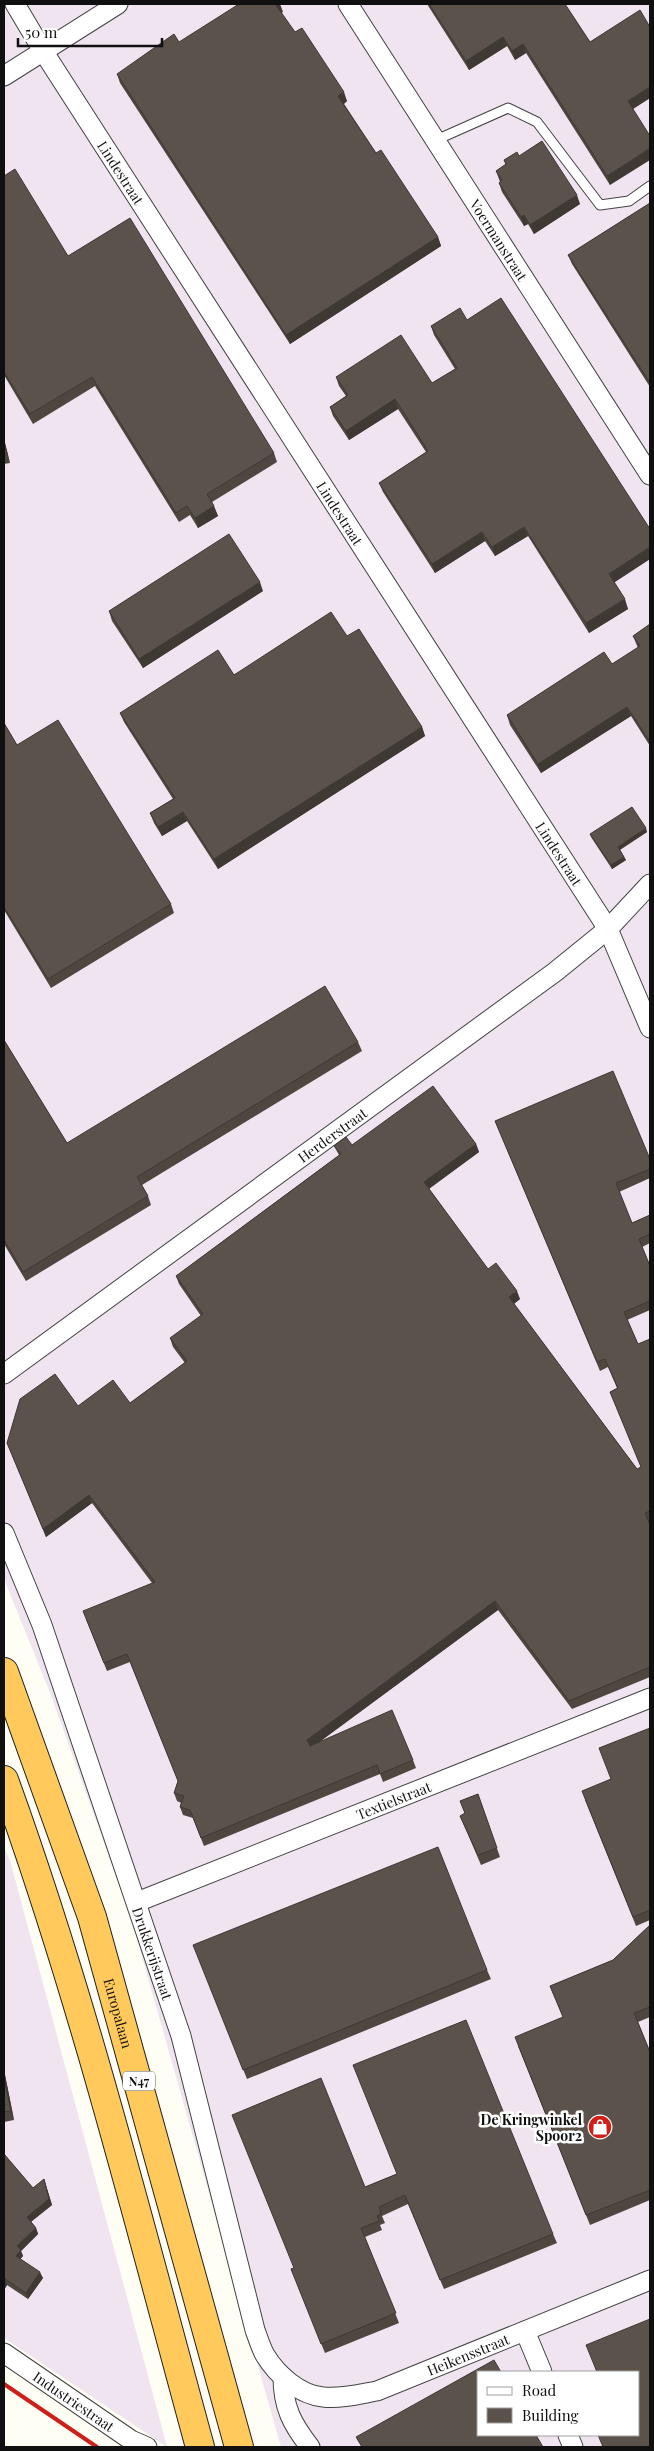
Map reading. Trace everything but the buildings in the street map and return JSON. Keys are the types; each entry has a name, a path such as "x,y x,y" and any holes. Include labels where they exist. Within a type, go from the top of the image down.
{"highway":[{"name":"Europalaan","path":"4,1672 92,1918 239,2447"},
{"name":"N47","path":"4,1780 54,1929 94,2058 200,2447"}],"street":[{"name":"Lindestraat","path":"15,4 43,51 608,929 650,1028"},
{"path":"4,76 118,4"},
{"name":"Voermanstraat","path":"348,4 650,475"},
{"name":"Herderstraat","path":"4,1374 555,972 608,929 650,884"},
{"name":"Drukkerijstraat","path":"4,1533 42,1625 181,2036 255,2330 265,2356 283,2377"},
{"name":"Textielstraat","path":"136,1902 650,1698"},
{"name":"Heikensstraat","path":"283,2377 299,2389 323,2397 378,2391 650,2280"},
{"path":"525,2331 542,2371"},
{"name":"Industriestraat","path":"4,2353 131,2440 147,2447"},
{"path":"283,2377 283,2394 292,2423 310,2447"}],"lane":[{"path":"436,140 508,108 537,122 600,205 629,201 650,186"}],"shaded area":[{"path":"4,4 650,4 650,2447 281,2447 131,1918 49,1690 4,1579"},
{"path":"4,1848 10,1860 167,2447 4,2338"}],"railway":[{"path":"4,2384 97,2447"}],"place":[{"name":"De Kringwinkel Spoor2","path":"600,2127"}]}
